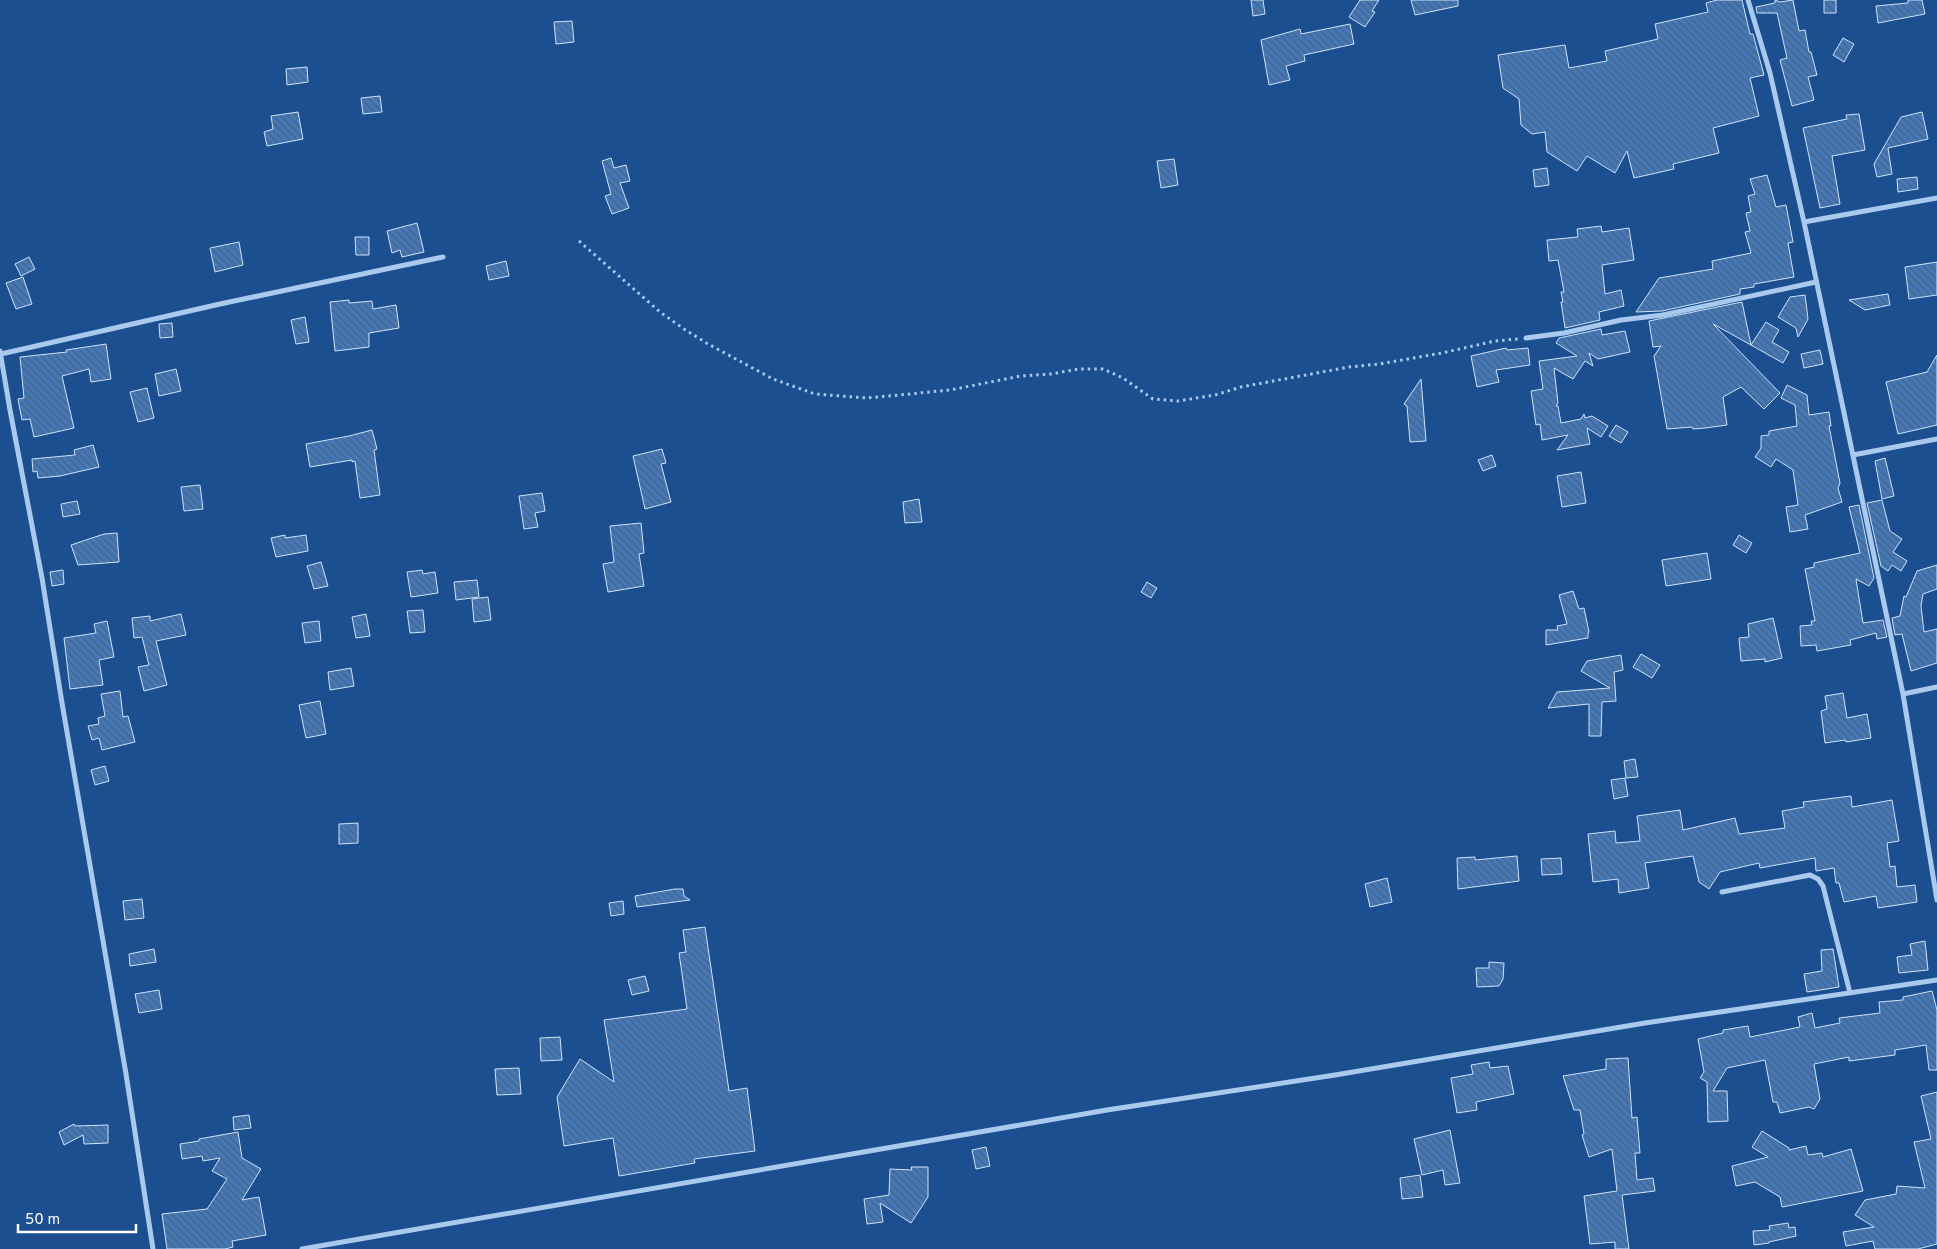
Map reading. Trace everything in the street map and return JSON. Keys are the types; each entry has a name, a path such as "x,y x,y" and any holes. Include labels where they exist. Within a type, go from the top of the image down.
{"street":[{"path":"1748,0 1770,73 1804,222 1853,455 1903,694 1937,900"},
{"path":"1804,222 1937,198"},
{"path":"153,1249 126,1074 42,578 0,353 443,257"},
{"path":"1526,338 1564,333 1621,320 1663,315 1816,282"},
{"path":"1853,455 1937,439"},
{"path":"1903,694 1937,687"},
{"path":"1722,892 1810,876 1818,879 1823,886 1850,993"},
{"path":"302,1249 1107,1110 1345,1074 1645,1023 1937,980"}],"path":[{"path":"579,241 660,312 684,329 773,379 815,394 867,398 891,396 950,390 1022,376 1051,374 1079,369 1103,369 1123,378 1153,399 1178,401 1215,395 1240,387 1349,366 1379,364 1526,338"}],"building":[{"path":"1251,0 1263,0 1265,14 1253,16"},
{"path":"1360,0 1379,0 1372,11 1375,12 1365,27 1349,17"},
{"path":"1411,0 1458,0 1458,6 1415,15"},
{"path":"1717,0 1742,0 1750,34 1753,34 1764,75 1750,78 1759,116 1713,128 1719,153 1673,164 1674,169 1634,178 1627,151 1615,173 1587,156 1577,171 1547,152 1545,132 1532,134 1521,125 1519,99 1503,88 1498,55 1565,45 1569,68 1607,61 1605,51 1658,39 1655,24 1708,12 1706,3"},
{"path":"1775,0 1780,2 1793,0 1799,31 1805,30 1809,52 1811,52 1817,75 1808,77 1814,100 1792,106 1780,60 1787,58 1777,13 1757,13 1756,7 1775,3"},
{"path":"1824,0 1836,0 1836,13 1824,13"},
{"path":"1908,0 1922,0 1925,14 1878,23 1876,6 1908,3"},
{"path":"572,21 574,42 556,44 554,22"},
{"path":"1350,24 1354,44 1304,55 1305,61 1286,66 1290,80 1269,85 1261,40 1300,29 1301,34"},
{"path":"1843,38 1854,44 1844,62 1833,55"},
{"path":"307,67 308,82 287,85 286,69"},
{"path":"380,96 382,112 363,114 361,98"},
{"path":"298,112 303,139 267,146 264,132 273,129 271,116"},
{"path":"1922,112 1928,139 1888,148 1892,174 1877,177 1874,164 1901,117"},
{"path":"1859,114 1865,150 1832,156 1840,204 1820,208 1803,128 1847,119 1846,115"},
{"path":"611,158 614,168 626,165 630,181 620,183 629,208 612,214 605,196 611,194 602,161"},
{"path":"1174,159 1178,185 1161,188 1157,161"},
{"path":"1547,168 1549,185 1535,187 1533,170"},
{"path":"1767,175 1776,207 1786,205 1793,242 1788,243 1794,277 1754,284 1754,287 1740,289 1740,294 1662,311 1636,312 1659,278 1713,269 1712,261 1751,253 1745,232 1750,231 1746,213 1751,212 1748,196 1755,194 1750,179"},
{"path":"1917,177 1918,189 1898,192 1897,179"},
{"path":"417,223 424,252 402,257 400,250 392,253 387,231"},
{"path":"1601,226 1602,232 1629,228 1634,260 1602,265 1605,294 1621,290 1624,306 1599,312 1600,320 1565,328 1561,302 1563,302 1561,292 1564,292 1558,260 1549,261 1547,240 1578,237 1577,229"},
{"path":"355,237 369,237 369,255 356,255"},
{"path":"239,242 243,265 215,272 210,248"},
{"path":"29,257 35,269 21,276 15,264"},
{"path":"506,261 509,276 489,280 486,266"},
{"path":"1937,262 1937,295 1909,299 1905,267"},
{"path":"23,277 32,304 16,309 6,283"},
{"path":"1888,294 1890,305 1865,310 1849,300"},
{"path":"1805,295 1808,319 1798,337 1796,328 1778,317 1790,297"},
{"path":"349,300 349,303 372,301 373,309 396,305 399,328 369,333 369,347 335,351 330,302"},
{"path":"1742,302 1751,345 1713,324 1780,393 1764,409 1741,387 1723,397 1727,425 1693,429 1692,427 1667,429 1654,356 1661,346 1653,347 1649,321"},
{"path":"305,317 309,342 296,344 291,320"},
{"path":"1766,322 1779,330 1772,342 1789,352 1783,363 1751,345"},
{"path":"172,323 173,337 160,338 159,324"},
{"path":"1601,329 1602,335 1625,331 1630,352 1598,359 1589,353 1593,366 1585,361 1573,379 1554,368 1558,403 1556,406 1558,406 1561,423 1581,419 1584,414 1585,418 1592,416 1608,426 1601,437 1587,428 1590,444 1557,450 1568,435 1542,440 1540,424 1536,425 1531,391 1543,389 1539,361 1577,356 1556,343 1559,338"},
{"path":"106,344 111,379 91,382 89,369 62,376 74,428 34,437 30,419 22,420 18,399 24,398 20,357 67,352 66,350"},
{"path":"1506,348 1507,350 1528,348 1530,365 1496,370 1499,382 1477,387 1471,356"},
{"path":"1820,350 1823,364 1804,368 1801,354"},
{"path":"1937,355 1937,425 1898,434 1886,382 1927,372"},
{"path":"176,369 181,391 159,396 155,374"},
{"path":"1421,379 1426,441 1410,442 1407,406 1404,404"},
{"path":"1787,385 1807,395 1809,415 1829,412 1831,426 1829,426 1840,483 1838,488 1842,502 1805,515 1808,529 1790,532 1786,507 1798,505 1793,470 1776,459 1771,467 1755,457 1761,448 1761,436 1769,435 1769,431 1797,426 1795,405 1781,398"},
{"path":"147,388 154,418 138,422 130,392"},
{"path":"1616,425 1628,432 1621,443 1609,436"},
{"path":"372,430 377,449 374,450 380,495 360,498 355,461 310,467 306,444"},
{"path":"93,445 99,467 60,476 38,478 37,471 33,472 32,459 75,455 74,450"},
{"path":"662,449 666,463 661,464 671,502 645,509 633,456"},
{"path":"1492,455 1496,466 1483,471 1478,460"},
{"path":"1885,458 1894,496 1882,499 1875,461"},
{"path":"1581,472 1586,503 1562,507 1557,476"},
{"path":"200,485 203,509 184,511 181,487"},
{"path":"542,493 545,511 535,513 538,527 524,529 519,496"},
{"path":"919,499 922,522 905,523 903,502"},
{"path":"1882,500 1890,531 1902,539 1893,552 1907,561 1901,571 1892,565 1888,571 1881,566 1867,503"},
{"path":"77,501 80,514 63,517 61,504"},
{"path":"1859,505 1874,578 1869,586 1856,579 1863,623 1883,620 1887,637 1877,639 1876,633 1850,640 1851,645 1817,651 1816,645 1801,646 1800,626 1812,625 1811,621 1815,621 1805,569 1814,567 1814,563 1860,553 1849,507"},
{"path":"641,523 644,553 639,554 644,586 608,592 603,564 614,562 610,526"},
{"path":"117,533 119,562 78,565 71,545 104,534"},
{"path":"285,535 285,538 306,535 308,551 276,557 271,538"},
{"path":"1739,535 1752,543 1746,553 1733,545"},
{"path":"1707,553 1711,579 1666,586 1662,560"},
{"path":"321,562 328,586 314,589 307,566"},
{"path":"1937,565 1937,589 1923,594 1921,606 1924,632 1937,629 1937,663 1911,671 1902,634 1895,635 1892,618 1900,616 1904,596 1906,597 1917,571"},
{"path":"63,570 64,584 52,586 50,572"},
{"path":"422,570 423,574 435,572 438,593 411,597 407,572"},
{"path":"477,580 479,597 456,600 454,582"},
{"path":"1147,582 1157,588 1151,598 1141,592"},
{"path":"1573,591 1579,609 1584,608 1589,632 1588,638 1546,645 1546,630 1558,630 1557,626 1567,624 1559,595"},
{"path":"488,597 491,620 474,622 472,599"},
{"path":"423,610 425,632 410,633 407,611"},
{"path":"181,614 186,635 156,641 167,685 144,691 138,667 149,665 142,637 134,638 132,618 150,616 150,621"},
{"path":"366,614 370,636 356,638 352,617"},
{"path":"1773,618 1782,658 1765,662 1765,659 1741,661 1739,638 1749,637 1748,624"},
{"path":"107,621 114,657 99,660 103,685 70,689 64,638 96,633 94,624"},
{"path":"319,621 321,641 305,643 302,623"},
{"path":"1641,654 1660,665 1652,678 1633,667"},
{"path":"1621,655 1623,670 1614,672 1616,701 1602,702 1601,736 1589,736 1589,704 1548,708 1557,692 1610,688 1581,671 1587,661"},
{"path":"351,668 354,686 330,690 328,672"},
{"path":"120,691 123,717 128,716 135,742 102,750 99,738 92,740 88,726 99,724 98,718 105,716 101,694"},
{"path":"1843,693 1847,718 1867,714 1871,738 1825,743 1821,711 1827,709 1825,696"},
{"path":"320,701 326,734 306,738 299,705"},
{"path":"1635,759 1638,777 1626,778 1624,761"},
{"path":"105,766 109,781 95,785 91,770"},
{"path":"1625,778 1628,796 1614,799 1611,780"},
{"path":"1851,796 1852,807 1892,800 1899,841 1887,843 1890,867 1895,866 1897,887 1915,885 1917,902 1878,908 1876,896 1844,902 1839,883 1836,883 1834,868 1816,871 1815,858 1760,868 1759,863 1720,872 1709,889 1699,882 1693,856 1645,863 1649,888 1619,893 1618,879 1593,882 1588,834 1615,831 1616,843 1640,841 1637,816 1680,810 1683,830 1735,818 1739,834 1785,828 1782,811 1804,807 1803,802"},
{"path":"358,823 358,843 339,844 339,824"},
{"path":"1517,856 1519,881 1458,889 1457,858 1475,857 1475,860"},
{"path":"1561,858 1562,874 1542,875 1541,859"},
{"path":"1387,878 1392,902 1370,907 1365,884"},
{"path":"683,889 684,896 690,900 637,907 635,896"},
{"path":"142,899 144,918 125,920 123,901"},
{"path":"623,901 624,914 611,916 609,903"},
{"path":"705,927 729,1091 747,1088 755,1151 694,1159 695,1163 619,1176 613,1138 564,1146 557,1097 580,1059 614,1082 604,1020 687,1009 679,953 686,952 683,930"},
{"path":"1925,941 1928,970 1899,973 1897,957 1912,955 1910,944"},
{"path":"154,949 156,962 130,966 129,954"},
{"path":"1833,949 1839,987 1807,992 1804,974 1822,971 1821,950"},
{"path":"1489,962 1504,963 1503,979 1499,986 1477,987 1476,968 1489,968"},
{"path":"645,976 649,991 632,995 628,980"},
{"path":"159,990 162,1009 139,1013 135,994"},
{"path":"1932,991 1937,1010 1937,1070 1929,1070 1926,1045 1895,1050 1895,1055 1849,1061 1849,1057 1814,1064 1820,1099 1814,1109 1809,1107 1780,1113 1777,1102 1773,1102 1765,1060 1727,1068 1713,1091 1727,1091 1728,1121 1708,1122 1707,1082 1700,1078 1704,1072 1698,1039 1723,1033 1723,1030 1748,1026 1750,1037 1800,1027 1798,1017 1812,1013 1815,1028 1840,1023 1839,1018 1880,1013 1879,1002 1903,1000 1903,997"},
{"path":"560,1037 562,1060 541,1061 540,1038"},
{"path":"1628,1058 1632,1118 1637,1117 1640,1153 1635,1153 1637,1180 1653,1178 1655,1191 1622,1195 1629,1249 1615,1249 1615,1242 1590,1244 1584,1196 1617,1191 1612,1149 1589,1157 1582,1135 1584,1134 1580,1110 1574,1110 1563,1076 1606,1069 1606,1059"},
{"path":"1489,1062 1490,1068 1508,1066 1514,1094 1476,1102 1477,1110 1457,1113 1451,1078 1473,1074 1471,1065"},
{"path":"519,1068 521,1094 497,1095 495,1069"},
{"path":"1937,1092 1937,1244 1918,1249 1875,1249 1873,1241 1846,1246 1843,1232 1874,1227 1855,1215 1865,1200 1896,1194 1897,1186 1925,1188 1914,1142 1931,1139 1921,1096"},
{"path":"249,1115 251,1128 234,1130 233,1117"},
{"path":"74,1124 75,1126 108,1125 108,1143 84,1144 83,1135 64,1145 59,1132"},
{"path":"1450,1130 1460,1183 1445,1185 1443,1170 1422,1175 1414,1139"},
{"path":"1762,1131 1789,1148 1789,1150 1806,1146 1808,1155 1822,1153 1823,1157 1851,1149 1863,1191 1782,1207 1780,1197 1755,1182 1736,1186 1732,1166 1768,1157 1752,1147"},
{"path":"238,1132 242,1158 261,1169 242,1200 259,1197 266,1235 232,1241 233,1247 225,1249 167,1249 162,1214 207,1209 227,1179 212,1171 220,1158 203,1161 202,1156 182,1159 180,1144"},
{"path":"986,1147 990,1166 976,1169 972,1150"},
{"path":"911,1167 928,1167 928,1197 911,1223 880,1203 883,1222 867,1224 864,1199 889,1195 890,1169 912,1170"},
{"path":"1420,1175 1423,1197 1402,1199 1400,1178"},
{"path":"1788,1223 1789,1228 1795,1227 1796,1236 1754,1245 1753,1231 1770,1230 1769,1226"}]}
